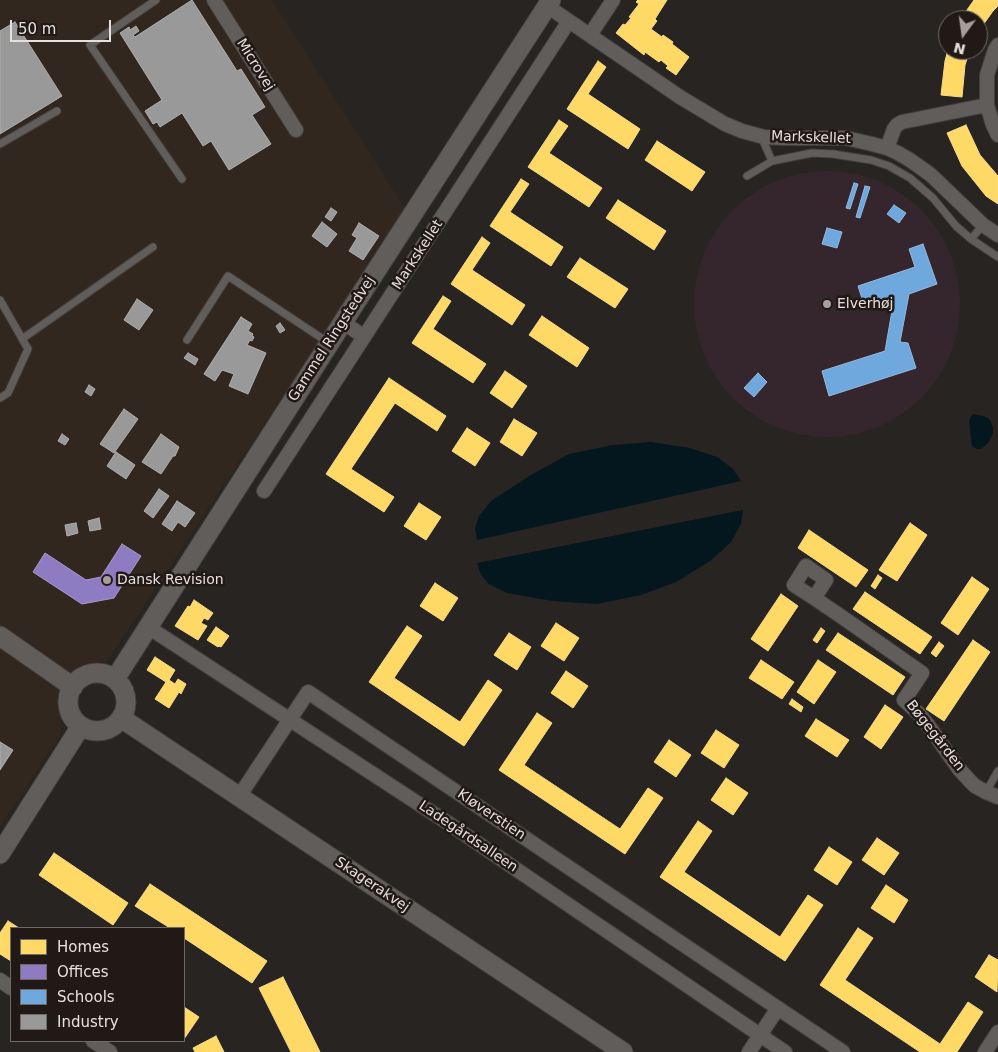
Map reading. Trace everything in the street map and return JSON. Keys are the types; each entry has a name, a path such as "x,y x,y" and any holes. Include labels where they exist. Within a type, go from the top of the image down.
{"street":[{"name":"Microvej","path":"214,0 296,130"},
{"path":"590,35 613,0"},
{"name":"Markskellet","path":"549,3 569,22 680,97 724,124 764,137 803,139 846,138 887,148 910,160 931,175 983,225 998,235"},
{"name":"Gammel Ringstedvej","path":"115,679 342,322 549,3"},
{"name":"Markskellet","path":"264,491 569,22"},
{"path":"998,45 987,75 987,105 998,135"},
{"path":"887,148 894,129 902,122 987,105"},
{"path":"342,322 364,337"},
{"name":"Bøgegården","path":"814,598 922,673 904,700 928,725 959,769 975,786 992,794"},
{"name":"Ladegårdsalleen","path":"148,627 448,823 785,1052"},
{"path":"0,636 73,687"},
{"path":"92,674 104,674 115,679 122,687 126,698 126,708 121,718 114,726 103,731 92,731 81,726 74,719 69,708 69,697 73,687 81,678 92,674"},
{"name":"Kløverstien","path":"237,796 244,789 308,692 843,1052"},
{"name":"Skagerakvej","path":"121,718 623,1052"},
{"path":"0,854 81,726"},
{"path":"749,1052 778,1008"},
{"path":"985,1052 998,1032"},
{"path":"95,1042 110,1052"}],"lane":[{"path":"156,0 90,45 182,180"},
{"path":"0,144 57,111"},
{"path":"764,137 764,143 772,161"},
{"path":"747,176 772,161 812,153 861,158 889,166 910,178 933,198 956,226 971,239 998,257"},
{"path":"971,239 983,225"},
{"path":"22,339 152,247"},
{"path":"187,340 228,276 329,343"},
{"path":"0,300 28,349 8,394 0,398"},
{"path":"992,794 998,771"}],"shaded area":[{"path":"0,0 272,0 406,210 108,660 76,671 60,693 59,711 62,724 59,737 0,827"},
{"name":"Elverhøj","path":"827,171 853,174 878,182 901,194 921,210 937,230 949,253 957,278 960,304 957,330 949,355 937,378 921,398 901,414 878,426 853,434 827,437 801,434 776,426 753,414 733,398 717,378 705,355 697,330 694,304 697,278 705,253 717,230 733,210 753,194 776,182 801,174"}],"water":[{"path":"973,414 988,418 993,428 993,434 988,443 981,449 972,446 969,420"},
{"path":"651,442 690,448 717,457 733,469 741,481 477,540 475,528 479,516 491,501 531,475 569,454 613,445"},
{"path":"743,510 741,524 731,542 710,561 676,582 641,595 597,604 553,601 507,593 489,584 481,575 477,563"}],"building: Homes":[{"path":"638,0 667,0 651,29 673,42 672,44 689,57 676,75 666,68 668,66 661,60 659,62 645,52 644,55 616,33 631,18 629,17 639,4 636,2"},
{"path":"974,0 998,0 998,6 988,18 988,10 967,10"},
{"path":"967,60 962,97 941,95 945,61"},
{"path":"598,61 606,67 588,94 640,129 628,149 567,109"},
{"path":"559,120 568,126 549,153 602,188 589,207 528,167"},
{"path":"966,125 980,155 998,176 998,204 986,196 962,166 947,133"},
{"path":"657,141 705,172 692,191 645,160"},
{"path":"521,179 529,184 510,212 563,247 551,266 490,226"},
{"path":"618,200 666,231 654,250 606,218"},
{"path":"482,237 490,243 472,270 525,305 512,325 451,284"},
{"path":"580,258 628,289 615,308 567,277"},
{"path":"443,296 451,301 433,329 486,364 473,383 412,343"},
{"path":"542,316 589,348 577,367 529,335"},
{"path":"505,371 527,386 512,408 490,393"},
{"path":"389,378 446,416 437,431 395,403 351,469 394,497 384,512 326,474"},
{"path":"514,419 537,433 522,456 500,442"},
{"path":"467,428 490,443 475,466 452,451"},
{"path":"419,503 441,517 426,540 404,526"},
{"path":"910,523 927,535 897,581 879,570"},
{"path":"809,530 868,570 856,587 798,548"},
{"path":"878,575 882,578 875,589 871,586"},
{"path":"972,577 989,589 958,635 941,623"},
{"path":"435,583 458,598 443,621 420,606"},
{"path":"865,592 932,637 920,654 853,609"},
{"path":"781,594 798,606 768,651 751,639"},
{"path":"194,600 213,613 208,620 204,618 201,623 207,626 198,640 175,626"},
{"path":"556,623 579,638 564,661 541,646"},
{"path":"407,626 422,636 394,678 460,722 488,680 502,690 464,746 369,682"},
{"path":"216,627 229,636 221,647 207,640"},
{"path":"821,628 825,631 817,643 813,640"},
{"path":"509,633 531,647 517,670 494,655"},
{"path":"838,633 905,677 893,695 826,650"},
{"path":"973,640 990,652 944,721 926,709"},
{"path":"939,642 944,646 936,657 931,653"},
{"path":"155,657 175,670 169,680 175,684 178,679 186,684 181,694 179,692 169,708 155,699 166,682 147,670"},
{"path":"761,660 794,682 782,699 749,678"},
{"path":"818,660 836,672 814,704 797,692"},
{"path":"566,671 588,686 573,708 551,693"},
{"path":"792,699 803,707 801,712 789,704"},
{"path":"885,705 903,717 881,749 864,737"},
{"path":"537,713 552,723 524,765 620,829 648,788 663,798 625,854 499,770"},
{"path":"816,719 849,740 837,757 805,736"},
{"path":"716,730 739,745 724,768 701,753"},
{"path":"669,740 691,755 676,777 654,762"},
{"path":"726,778 748,793 733,815 711,800"},
{"path":"698,821 712,831 684,872 780,937 808,895 823,905 785,961 660,877"},
{"path":"877,838 899,853 884,875 862,860"},
{"path":"829,847 852,862 837,885 814,870"},
{"path":"54,853 128,903 113,925 39,875"},
{"path":"150,884 267,961 252,983 185,939 185,927 168,927 135,906"},
{"path":"886,885 908,900 894,923 871,908"},
{"path":"8,921 17,927 10,927 10,960 0,954 0,933"},
{"path":"858,928 873,938 845,980 940,1044 968,1002 983,1012 957,1052 920,1052 820,985"},
{"path":"989,955 998,960 997,992 975,977"},
{"path":"283,977 320,1052 291,1052 259,988"},
{"path":"185,1008 199,1017 185,1038"},
{"path":"216,1036 224,1052 195,1052 193,1048"}],"building: Offices":[{"path":"122,544 141,556 114,598 82,604 33,572 45,553 86,580 101,577"}],"building: Schools":[{"path":"854,183 858,184 850,209 846,208"},
{"path":"865,186 870,187 860,218 856,217"},
{"path":"894,205 906,213 899,223 887,214"},
{"path":"827,228 842,232 837,248 822,244"},
{"path":"923,244 937,284 909,294 900,342 908,343 916,368 829,396 822,371 885,351 893,305 892,300 865,308 858,286 915,267 909,249"},
{"path":"758,373 767,382 754,397 744,388"}],"building: Industry":[{"path":"192,0 237,71 241,69 265,107 252,115 271,144 229,170 211,141 203,146 182,113 160,127 157,122 153,124 145,111 162,100 120,33 129,27 130,30 136,26 139,31 133,35 135,37"},
{"path":"15,22 62,96 0,134 0,31"},
{"path":"331,208 337,212 331,221 325,217"},
{"path":"322,222 337,234 327,247 312,236"},
{"path":"359,223 379,236 363,260 349,251 357,238 352,235"},
{"path":"137,299 153,310 139,330 124,320"},
{"path":"241,317 252,324 248,331 254,337 247,345 266,353 248,394 229,386 234,374 222,370 215,381 204,374"},
{"path":"280,323 285,330 280,333 276,326"},
{"path":"188,353 198,359 195,365 184,358"},
{"path":"89,385 95,389 91,396 85,392"},
{"path":"124,409 138,419 114,453 100,444"},
{"path":"62,434 69,439 65,445 58,441"},
{"path":"161,434 179,447 175,456 173,456 161,474 142,462"},
{"path":"116,452 135,465 126,479 107,466"},
{"path":"159,489 169,496 153,518 144,511"},
{"path":"177,501 195,513 185,527 178,522 172,531 162,524"},
{"path":"99,518 101,529 90,531 88,521"},
{"path":"76,523 78,533 67,536 65,525"},
{"path":"0,742 13,750 0,770"}],"place":[{"name":"Elverhøj","path":"827,304"},
{"name":"Dansk Revision","path":"107,580"}]}
